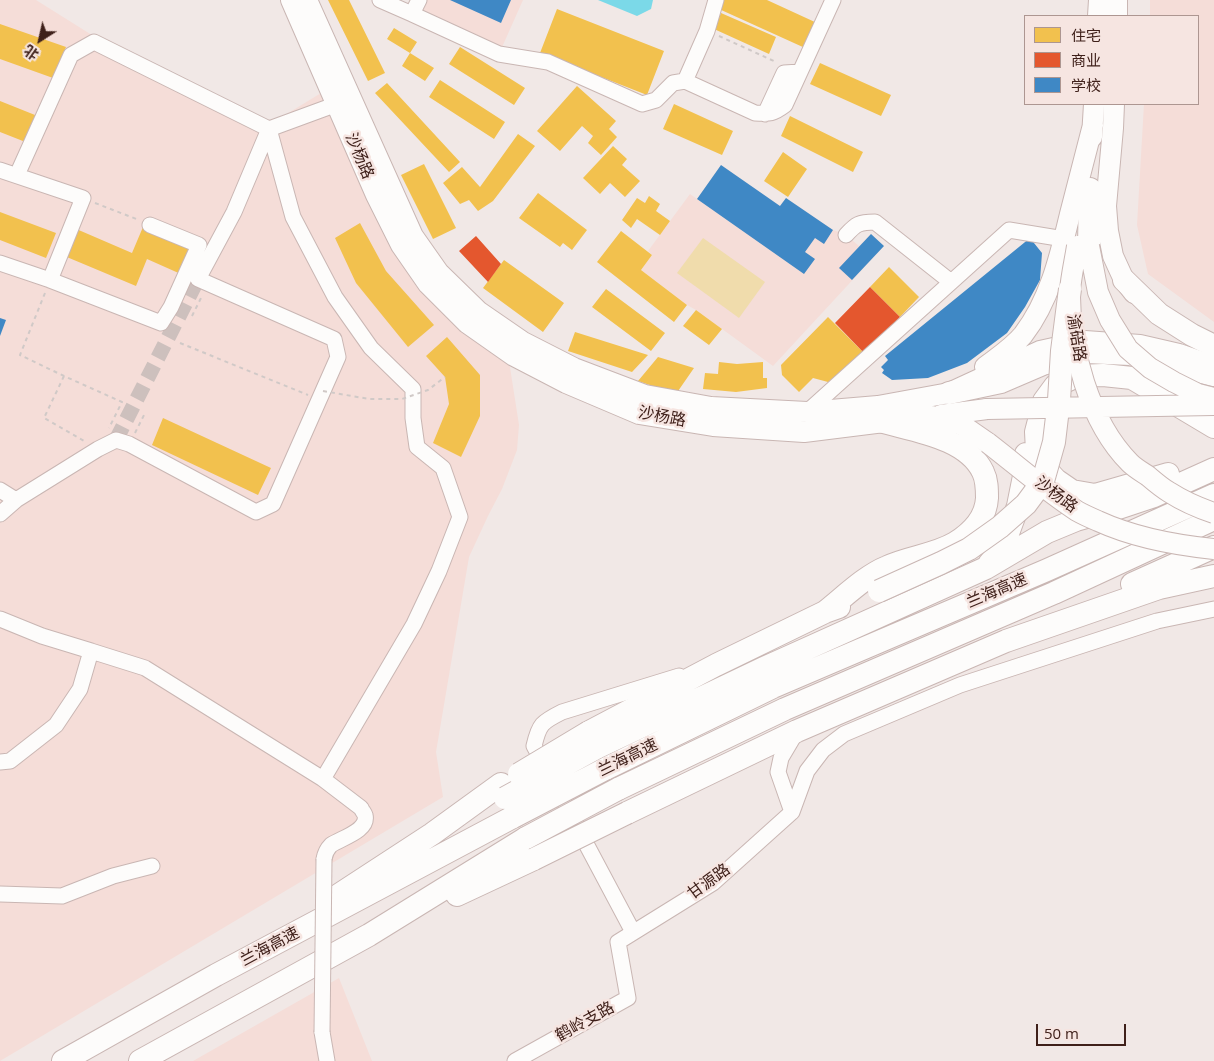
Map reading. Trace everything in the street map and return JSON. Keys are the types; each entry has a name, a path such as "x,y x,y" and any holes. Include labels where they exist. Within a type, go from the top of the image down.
{"highway":[{"path":"1077,244 1090,189"},
{"path":"1124,280 1159,314 1192,335 1213,363"},
{"path":"216,975 432,834 506,800 592,740 716,665 825,612 879,591 941,563 969,549 1000,527 1026,504 1043,481 1054,442 1062,351 1070,289"},
{"path":"949,393 1001,382 1043,364 1087,352 1130,354 1213,363"},
{"path":"986,568 1003,547 1018,506 1026,466 1029,406 1044,381 1071,366 1100,363 1134,374 1214,415"},
{"path":"1214,427 1134,374 1103,374 1077,376 1055,386 1044,401 1036,432 1037,452 1045,468 1056,480 1072,491 1095,495 1214,460"},
{"path":"825,612 874,573 888,566 954,544 975,527 983,514 987,487 983,472 972,457 956,445 938,437 883,422"},
{"path":"592,740 764,668 986,568 1047,532 1076,520 1154,496 1214,469"},
{"name":"兰海高速","path":"63,1061 216,975 506,800 604,769 773,687 1047,570 1214,495"},
{"name":"兰海高速","path":"140,1061 369,935 526,838 618,789 786,709 1054,593 1214,519"},
{"path":"369,935 534,859 797,732 1214,548"},
{"path":"1006,641 1159,588 1214,576"}],"main road":[{"name":"沙杨路","path":"291,0 376,195 401,245 428,284 467,323 514,356 566,383 639,414 713,426 804,432 932,416 962,425 1079,512 1114,529 1182,546 1214,548"},
{"name":"沙杨路","path":"307,0 413,236 439,273 478,311 523,342 574,368 645,395 711,407 808,412 878,406 949,393"},
{"path":"1098,15 1099,0"},
{"path":"1117,0 1117,15"},
{"path":"1090,189 1094,105"},
{"path":"1114,105 1106,206 1113,256 1124,280"},
{"path":"949,393 1007,352 1022,335 1038,312 1077,244 1093,125"},
{"path":"1077,244 1110,320 1128,349 1150,368 1174,382 1198,394 1214,398"},
{"name":"渝碚路","path":"1077,244 1070,289 1071,321 1083,378 1101,422 1112,442 1130,463 1170,493 1214,513"},
{"path":"932,416 987,409 1214,405"}],"street":[{"path":"380,0 499,54 548,62 642,104 656,100 674,83 685,81 755,113 765,114 774,113 785,105 830,1"},
{"path":"412,14 418,0"},
{"path":"685,81 707,31 716,0"},
{"path":"17,175 72,54 94,42 269,128 337,104"},
{"path":"0,514 16,500 98,448 116,440 129,444 256,512 273,504 338,357 334,338 198,279 234,212 269,128"},
{"path":"269,128 293,217 335,297 371,348 413,389 413,418 417,447 443,468 460,517 439,571 414,624 323,779"},
{"path":"0,170 83,198 50,280"},
{"path":"846,235 855,226 866,222 875,222 951,282"},
{"path":"0,262 161,322 171,307 199,245 150,225"},
{"path":"808,412 1009,230 1077,244"},
{"path":"0,490 16,500"},
{"path":"792,812 807,771 823,750 844,734 960,685 1157,621 1214,609"},
{"path":"0,619 42,636 145,668 323,779 361,808 365,815 365,820 360,829 331,845 324,859 322,1032 327,1061"},
{"path":"0,762 10,761 56,725 80,689 91,651"},
{"path":"633,932 534,746 538,730 547,720 562,712 716,665"},
{"path":"792,812 778,772 781,758 797,732"},
{"name":"甘源路","path":"628,998 618,942 713,883 792,812"},
{"path":"0,894 62,896 113,876 152,866"},
{"name":"鹤岭支路","path":"515,1061 628,998"}],"path":[{"path":"707,31 800,72"},
{"path":"83,198 150,225"},
{"path":"50,280 20,355 122,402 98,448 44,418 64,376"},
{"path":"192,316 208,284"},
{"path":"180,343 321,395 369,399 402,399 428,390 445,377"},
{"path":"129,444 145,413"}],"shaded area":[{"path":"0,0 36,0 111,47 272,123 326,90 509,361 519,425 517,450 502,489 469,557 436,752 443,797 0,1061"},
{"path":"419,0 523,0 499,54 412,14"},
{"path":"1150,0 1214,0 1214,322 1148,274 1137,225 1144,105 1199,105 1199,15 1150,15"},
{"path":"721,165 780,206 786,198 833,230 846,235 859,246 871,234 884,246 773,366 641,270 652,255 648,251 690,194 697,199"},
{"path":"703,238 765,282 739,318 677,273"},
{"path":"339,978 372,1061 193,1061"}],"water":[{"path":"598,0 653,0 651,9 637,16"}],"building: 住宅":[{"path":"328,0 349,0 385,73 368,81"},
{"path":"723,0 767,0 817,23 805,48 719,9"},
{"path":"557,9 664,51 647,95 540,53"},
{"path":"721,13 776,37 769,54 714,29"},
{"path":"0,24 66,47 53,78 0,59"},
{"path":"394,28 417,42 410,53 387,39"},
{"path":"460,47 525,88 514,105 449,64"},
{"path":"410,53 434,68 425,81 402,66"},
{"path":"820,63 891,95 881,116 810,84"},
{"path":"440,80 505,122 494,139 429,97"},
{"path":"387,83 460,162 449,172 375,93"},
{"path":"577,86 616,121 609,129 617,137 601,155 588,143 593,136 582,126 560,151 537,131"},
{"path":"0,101 40,117 28,143 0,132"},
{"path":"674,104 733,131 722,155 663,129"},
{"path":"790,116 863,152 853,172 781,136"},
{"path":"518,134 535,146 493,201 478,211 469,200 460,204 443,183 462,167 480,187"},
{"path":"613,146 627,159 622,165 640,181 625,197 610,183 600,194 583,178"},
{"path":"783,152 807,169 788,197 764,181"},
{"path":"424,164 456,228 433,239 401,175"},
{"path":"538,193 587,230 572,250 563,243 560,247 519,218"},
{"path":"649,196 660,204 656,211 670,221 660,235 637,219 631,228 622,220 637,198 645,203"},
{"path":"0,212 56,233 46,258 0,240"},
{"path":"360,223 386,271 434,325 408,347 356,283 335,238"},
{"path":"143,227 194,249 183,275 147,259 136,286 62,255 74,228 132,253"},
{"path":"621,231 652,255 641,270 687,305 674,322 597,262"},
{"path":"504,260 564,303 543,332 483,288"},
{"path":"889,267 919,297 900,317 870,287"},
{"path":"606,289 665,333 651,351 592,307"},
{"path":"696,310 722,329 709,345 683,326"},
{"path":"828,317 864,353 837,380 828,382 813,378 799,392 782,375 781,365"},
{"path":"575,332 648,355 632,372 568,351"},
{"path":"447,337 480,375 480,416 461,457 433,443 449,404 445,377 426,356"},
{"path":"658,357 694,368 676,394 638,381"},
{"path":"719,362 737,364 763,362 763,378 767,378 767,388 736,392 703,389 705,373 718,374"},
{"path":"163,418 271,468 258,495 152,445"}],"building: 商业":[{"path":"476,236 501,264 488,282 459,251"},
{"path":"870,287 900,317 864,353 835,323"}],"building: 学校":[{"path":"450,0 511,0 501,23"},
{"path":"721,165 780,206 786,198 833,230 824,244 815,238 805,252 815,259 804,274 697,199"},
{"path":"871,234 884,246 852,280 839,268"},
{"path":"1030,238 1042,253 1040,280 1025,307 1007,333 967,363 928,378 892,380 882,373 884,370 881,367 888,360 885,356"},
{"path":"0,318 6,320 0,336"}],"tunnel":[{"path":"116,440 198,279"}]}
